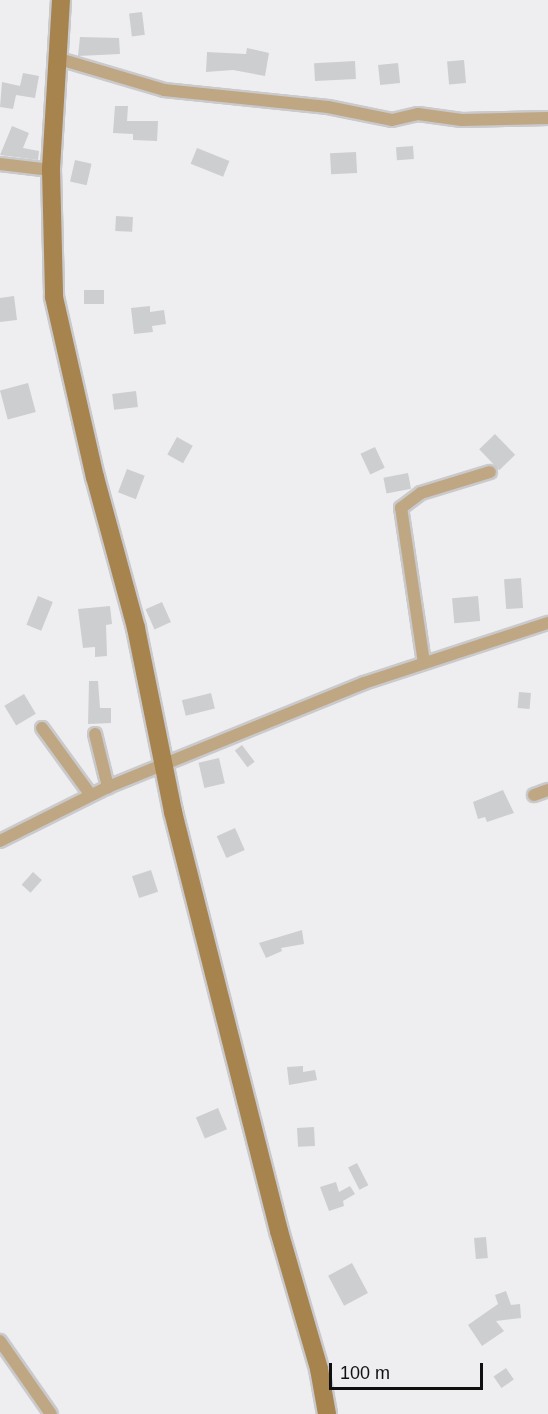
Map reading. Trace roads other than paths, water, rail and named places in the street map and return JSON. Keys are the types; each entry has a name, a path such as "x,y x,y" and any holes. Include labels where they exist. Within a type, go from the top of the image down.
{"street":[{"path":"61,0 51,170 54,297 104,515 136,628 164,765 235,1061 319,1369 327,1414"},
{"path":"56,58 164,90 328,107 392,120 418,114 462,120 547,119"},
{"path":"0,164 51,170"},
{"path":"424,663 401,508 421,493 490,472"},
{"path":"0,841 62,813 90,795 108,787 424,663 548,623"},
{"path":"42,728 90,795"},
{"path":"95,734 108,787"},
{"path":"534,795 548,790"},
{"path":"0,1341 51,1414"}]}
